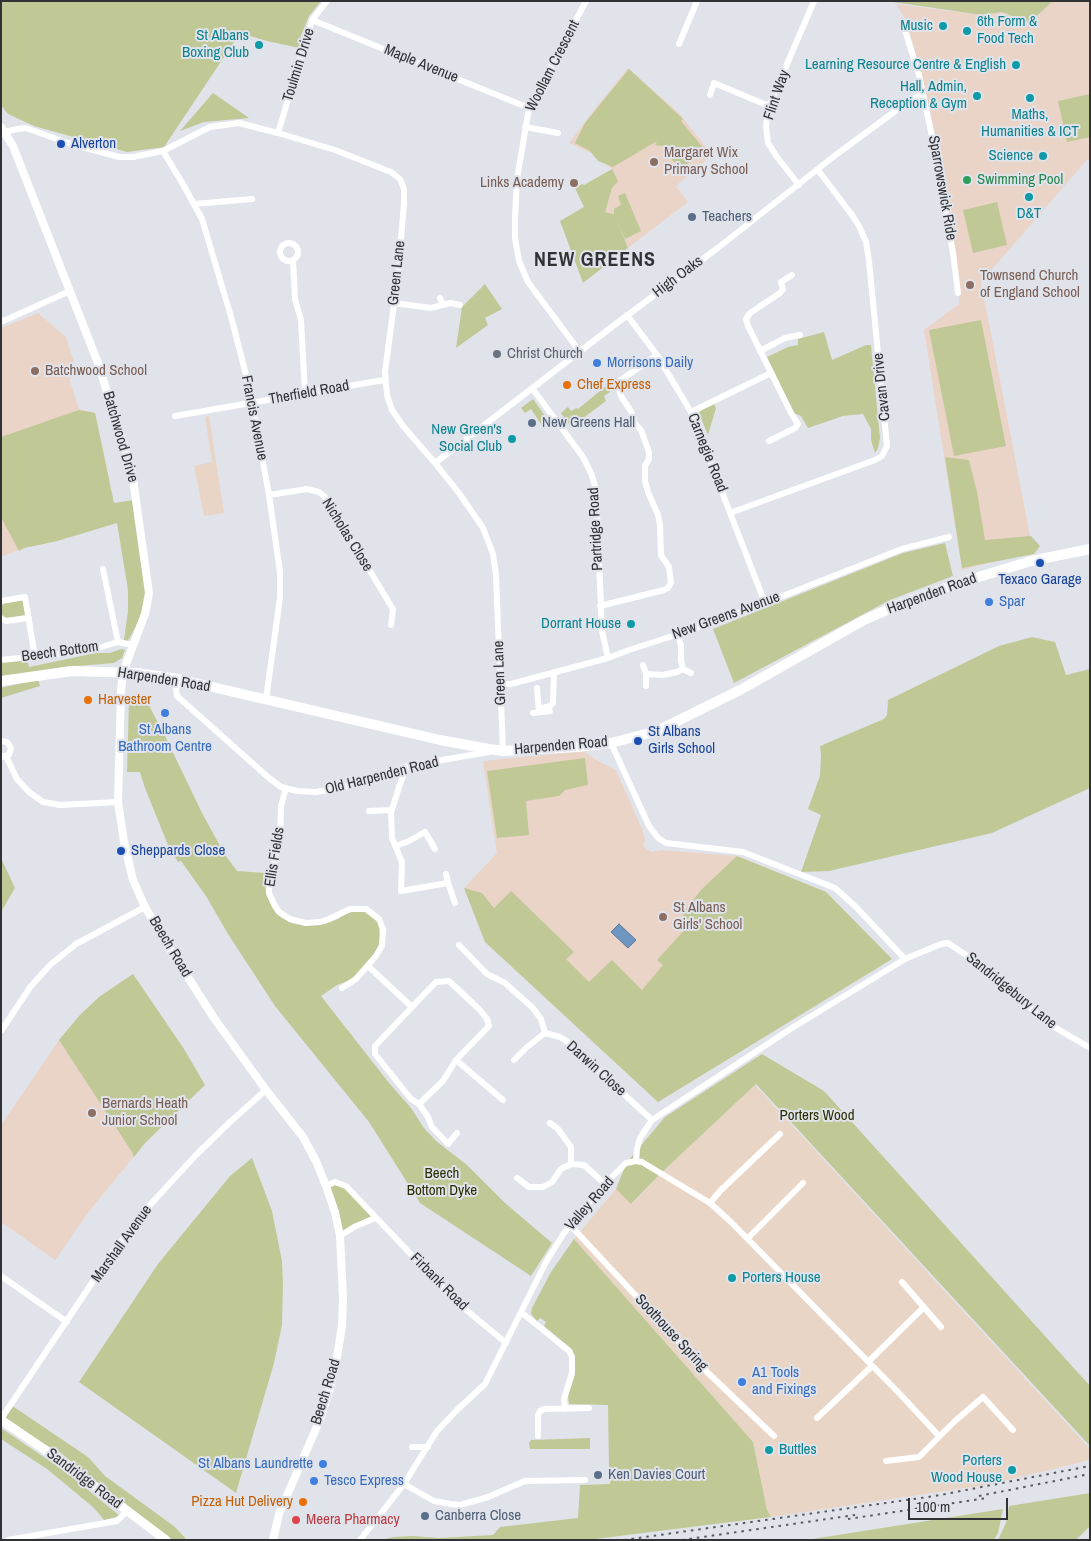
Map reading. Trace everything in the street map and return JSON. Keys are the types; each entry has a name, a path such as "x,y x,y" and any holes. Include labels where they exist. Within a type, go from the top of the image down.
{"main road":[{"name":"Harpenden Road","path":"1,681 72,671 123,672 178,679 440,740 503,751 557,749 611,743 657,731 700,711 864,620 896,606 962,582 1031,562 1090,549"},
{"name":"Sandridge Road","path":"1,1420 63,1462 166,1540"}],"street":[{"name":"Toulmin Drive","path":"278,133 312,20 327,1"},
{"name":"Woollam Crescent","path":"580,352 535,294 519,261 516,238 516,200 517,179 529,108 586,1"},
{"path":"680,44 698,1"},
{"name":"Flint Way","path":"799,185 768,143 766,126 769,106 814,1"},
{"name":"Maple Avenue","path":"312,20 529,108"},
{"name":"Sparrowswick Ride","path":"904,27 923,95 946,202 958,294"},
{"path":"710,95 714,83 769,106"},
{"name":"High Oaks","path":"435,463 913,98 923,95"},
{"name":"Green Lane","path":"3,130 26,128 68,143 119,157 133,157 163,151 210,128 239,124 278,133 335,150 391,172 400,179 404,189 404,203 384,380 392,410 458,493 482,528 494,554 503,751"},
{"path":"525,127 558,133"},
{"name":"Batchwood Drive","path":"3,130 13,146 98,363 132,472 149,592 144,614 123,672"},
{"name":"Francis Avenue","path":"163,151 202,219 232,320 252,403 269,496 280,572 280,598 266,699"},
{"name":"Cavan Drive","path":"730,513 874,460 882,456 886,451 886,431 866,242 852,215 818,170"},
{"path":"194,204 252,199"},
{"path":"292,260 295,299 301,320 306,393"},
{"path":"769,441 795,428 798,424 760,351 746,319 750,313 780,293 783,289 781,282 792,275"},
{"path":"1,322 70,291"},
{"path":"440,298 443,305"},
{"path":"394,304 431,308 450,303 460,305"},
{"name":"Carnegie Road","path":"627,315 657,355 691,412 765,603"},
{"path":"760,351 785,338 800,335"},
{"path":"600,606 664,590 671,583 669,567 661,555 658,516 645,481 645,466 649,459 649,452 641,430 635,424 631,411 620,394 618,387 621,380 657,355"},
{"path":"691,412 771,373"},
{"name":"Therfield Road","path":"175,416 384,380"},
{"name":"Partridge Road","path":"532,388 584,457 596,489 600,606 602,631 608,658"},
{"name":"Nicholas Close","path":"269,496 307,489 320,492 325,496 393,610 391,625"},
{"name":"New Greens Avenue","path":"500,684 511,684 608,658 765,603 902,549 949,537"},
{"path":"103,568 118,642 133,645"},
{"path":"1,601 25,597 35,657"},
{"path":"1,619 6,621 29,618"},
{"path":"677,634 683,669"},
{"name":"Beech Bottom","path":"1,660 98,648 118,642"},
{"path":"643,665 646,674 646,686"},
{"path":"683,669 691,673"},
{"path":"646,674 664,675 683,669"},
{"name":"Beech Road","path":"123,672 119,733 118,802 124,842 133,880 145,907 214,1018 303,1137 316,1161 326,1186 335,1212 340,1236 343,1298 338,1357 321,1417 279,1514 273,1540"},
{"path":"537,711 553,703 554,672"},
{"name":"Old Harpenden Road","path":"178,679 177,696 269,778 286,788 306,792 329,790 364,782 407,766 488,752"},
{"path":"537,688 537,711"},
{"path":"537,711 550,711"},
{"path":"1,741 7,742 11,748 10,753 4,757 17,779 29,792 43,802 60,806 118,802"},
{"path":"611,743 649,826 658,838 666,843 743,852 835,888 906,959 792,1028 652,1120 640,1138 636,1161 642,1162 710,1203 748,1238 939,1436"},
{"path":"407,766 392,810 392,838 402,862 401,891 448,883"},
{"name":"Ellis Fields","path":"286,788 281,806 280,841 268,879 269,893 279,912 299,922 306,923 320,922 350,909 361,908 371,912 379,919 384,934 382,946 368,966 351,983 342,988"},
{"path":"369,811 392,810"},
{"path":"396,846 425,832 435,850"},
{"path":"446,874 455,903"},
{"path":"1,1031 32,986 50,965 76,944 145,907"},
{"name":"Sandridgebury Lane","path":"906,959 941,944 948,943 1001,979 1044,1021 1090,1048"},
{"path":"459,945 487,974 505,983 533,1008 541,1019 546,1033 527,1047 514,1060"},
{"path":"368,966 412,1007"},
{"path":"419,1104 443,1081 456,1060 489,1026 487,1019 479,1009 449,981 436,982 375,1046 375,1054 411,1099 419,1104 432,1127 448,1144 457,1133"},
{"name":"Darwin Close","path":"546,1033 565,1040 652,1120"},
{"path":"456,1060 503,1100"},
{"name":"Marshall Avenue","path":"1,1420 114,1250 149,1206 196,1155 266,1090"},
{"path":"550,1123 558,1129 571,1147 571,1164"},
{"path":"710,1203 720,1191 780,1134"},
{"name":"Valley Road","path":"360,1540 404,1484 437,1432 485,1384 546,1262 564,1234 605,1184 626,1163 636,1161"},
{"path":"517,1178 529,1187 543,1187 552,1182 561,1169 571,1164 584,1165 605,1184"},
{"path":"326,1186 335,1182 346,1186 375,1218 354,1227 340,1236"},
{"path":"748,1238 803,1183"},
{"name":"Firbank Road","path":"375,1218 444,1290 506,1343"},
{"name":"Soothouse Spring","path":"571,1226 706,1370 774,1436"},
{"path":"1,1276 67,1322"},
{"path":"902,1282 941,1327"},
{"path":"817,1418 859,1378 924,1307"},
{"path":"521,1312 569,1351 572,1357 572,1373 564,1399 565,1409"},
{"path":"886,1461 919,1457 939,1436 983,1397 1013,1430"},
{"path":"538,1436 538,1415 540,1411 544,1409 589,1408"},
{"path":"412,1447 428,1447"},
{"path":"404,1484 434,1501 460,1504 488,1497 525,1481 585,1480"},
{"path":"8,1540 117,1521 127,1511"}],"shaded area":[{"name":"Townsend Church of England School","path":"1053,1 1090,1 1090,159 1086,161 981,282 1033,551 962,570 924,330 959,304 959,288 943,168 921,72 906,21 896,4 982,15 1002,12 1029,23"},
{"name":"Margaret Wix Primary School","path":"628,68 679,113 712,155 676,186 688,202 628,248 614,214 604,212 612,188 612,169 593,154 569,143"},
{"path":"38,313 66,337 74,362 69,367 70,381 79,409 95,413 117,523 57,541 24,548 1,557 1,328"},
{"path":"209,416 224,513 204,516 194,466 212,462 205,417"},
{"name":"St Albans Girls' School","path":"583,751 616,770 643,831 645,840 643,846 651,852 662,850 737,856 826,892 892,959 658,1102 485,942 464,888 497,853 483,761"},
{"name":"Bernards Heath Junior School","path":"133,974 184,1049 205,1085 145,1143 91,1209 55,1260 1,1222 1,1125 59,1040 80,1015 99,997"},
{"path":"755,1085 1090,1449 1090,1460 992,1484 771,1517 767,1510 753,1442 574,1239 616,1189 632,1204 660,1174"}],"green space":[{"path":"1,1 321,1 309,16 300,38 299,48 240,33 164,147 127,152 34,126 8,114 1,105"},
{"path":"886,1 1053,1 1029,23 1002,12 982,15"},
{"path":"629,69 683,119 681,121 704,149 683,168 673,161 664,146 655,145 657,141 613,167 598,161 590,151 575,143 585,123"},
{"path":"213,93 249,118 204,122 180,131"},
{"path":"1090,94 1090,137 1067,142 1058,101"},
{"path":"612,169 618,181 612,188 605,212 614,214 614,209 621,205 618,196 625,193 641,231 625,239 616,218 628,248 583,283 560,221 584,207 575,188"},
{"path":"997,202 1007,245 973,253 963,210"},
{"path":"485,284 502,309 485,318 488,325 456,348 462,307"},
{"path":"981,320 1006,446 954,456 929,330"},
{"path":"824,332 832,360 866,345 871,345 880,438 875,453 871,440 871,429 863,414 843,416 808,428 801,416 794,413 767,357 788,347 798,345 798,339"},
{"path":"617,377 608,388 610,392 604,396 606,401 571,427 561,413 568,407 571,411 576,408 578,409"},
{"path":"533,399 548,420 543,427 531,409 525,413 521,408"},
{"path":"714,404 716,408 708,435 699,413 701,410"},
{"path":"79,410 95,413 114,503 133,500 145,595 138,622 127,641 124,640 128,611 128,590 117,523 57,541 24,548 19,551 1,517 1,437"},
{"path":"945,457 969,460 977,492 985,540 1031,536 1040,546 1034,554 962,568"},
{"path":"945,543 953,576 890,600 734,683 713,629 903,553"},
{"path":"22,600 24,602 25,615 7,618 2,615 1,607 4,603"},
{"path":"1032,637 1055,642 1066,675 1090,669 1090,788 992,833 829,871 801,872 821,815 808,809 820,776 820,746 884,719 887,715 888,700 999,646"},
{"path":"121,649 125,650 122,658 114,663 65,667 1,678 1,662 27,660 29,667 96,653 110,653"},
{"path":"38,679 40,686 1,698 1,688"},
{"name":"Beech Bottom Dyke","path":"144,696 225,855 237,871 266,873 266,894 277,914 291,923 306,926 325,924 347,913 359,911 366,912 378,923 381,940 374,954 356,975 321,996 436,1141 467,1165 505,1203 552,1243 531,1276 420,1203 369,1122 275,1006 228,934 206,896 181,861 178,862 168,845 140,772 127,772 129,700"},
{"path":"585,758 588,785 565,790 559,796 526,801 529,835 497,838 487,771"},
{"path":"737,856 826,892 892,959 658,1102 485,942 464,888 482,893 494,908 511,891 574,952 566,959 589,982 612,960 642,990 663,965 657,960 690,924 682,914 702,889"},
{"path":"1,858 15,888 1,912"},
{"path":"133,974 184,1049 205,1085 145,1143 134,1157 59,1040 80,1015 99,997"},
{"name":"Porters Wood","path":"762,1054 824,1091 1090,1386 1090,1446 756,1084 660,1174 631,1204 616,1189 627,1162 665,1117"},
{"path":"252,1158 272,1211 282,1261 282,1325 274,1363 236,1493 79,1382 158,1264 230,1176"},
{"path":"335,1182 346,1186 375,1218 340,1236 326,1186"},
{"path":"574,1239 753,1442 767,1510 771,1517 587,1540 380,1540 413,1536 439,1538 493,1535 500,1527 578,1518 580,1485 610,1484 608,1405 569,1404 568,1396 575,1374 575,1356 572,1349 544,1326 546,1322 540,1318 537,1321 531,1314 532,1308 551,1272"},
{"path":"11,1405 88,1457 105,1476 175,1527 187,1540 173,1540 129,1509 61,1453 1,1419"},
{"path":"1,1428 66,1472 120,1516 104,1520 94,1508 47,1469 1,1439"},
{"path":"590,1438 590,1449 530,1449 529,1443 531,1440"},
{"path":"1090,1493 1090,1526 1076,1540 998,1540 1006,1523 1009,1506"},
{"path":"1003,1509 998,1533 994,1540 806,1540"}],"water":[{"path":"619,924 636,940 628,948 611,932"}],"railway":[{"path":"624,1540 935,1496 1090,1466"},
{"path":"979,1496 1090,1474"},
{"path":"848,1519 987,1498"},
{"path":"682,1540 855,1515"}],"place":[{"name":"Music","path":"943,26"},
{"name":"6th Form & Food Tech","path":"967,31"},
{"name":"St Albans Boxing Club","path":"259,45"},
{"name":"Learning Resource Centre & English","path":"1016,65"},
{"name":"Hall, Admin, Reception & Gym","path":"977,96"},
{"name":"Maths, Humanities & ICT","path":"1030,98"},
{"name":"Alverton","path":"61,144"},
{"name":"Science","path":"1043,156"},
{"name":"Margaret Wix Primary School","path":"654,162"},
{"name":"Swimming Pool","path":"967,180"},
{"name":"Links Academy","path":"574,183"},
{"name":"D&T","path":"1029,197"},
{"name":"Teachers","path":"692,217"},
{"name":"Townsend Church of England School","path":"970,285"},
{"name":"Christ Church","path":"497,354"},
{"name":"Morrisons Daily","path":"597,363"},
{"name":"Batchwood School","path":"35,371"},
{"name":"Chef Express","path":"567,385"},
{"name":"New Greens Hall","path":"532,423"},
{"name":"New Green's Social Club","path":"512,439"},
{"name":"Texaco Garage","path":"1040,563"},
{"name":"Spar","path":"989,602"},
{"name":"Dorrant House","path":"631,624"},
{"name":"Harvester","path":"88,700"},
{"name":"St Albans Bathroom Centre","path":"165,713"},
{"name":"St Albans Girls School","path":"638,741"},
{"name":"Sheppards Close","path":"121,851"},
{"name":"St Albans Girls' School","path":"663,917"},
{"name":"Bernards Heath Junior School","path":"92,1113"},
{"name":"Porters House","path":"732,1278"},
{"name":"A1 Tools and Fixings","path":"742,1382"},
{"name":"Buttles","path":"769,1450"},
{"name":"St Albans Laundrette","path":"323,1464"},
{"name":"Porters Wood House","path":"1012,1470"},
{"name":"Ken Davies Court","path":"598,1475"},
{"name":"Tesco Express","path":"314,1481"},
{"name":"Pizza Hut Delivery","path":"303,1502"},
{"name":"Canberra Close","path":"425,1516"},
{"name":"Meera Pharmacy","path":"296,1520"}],"district":[{"name":"NEW GREENS","path":"595,261"}]}
